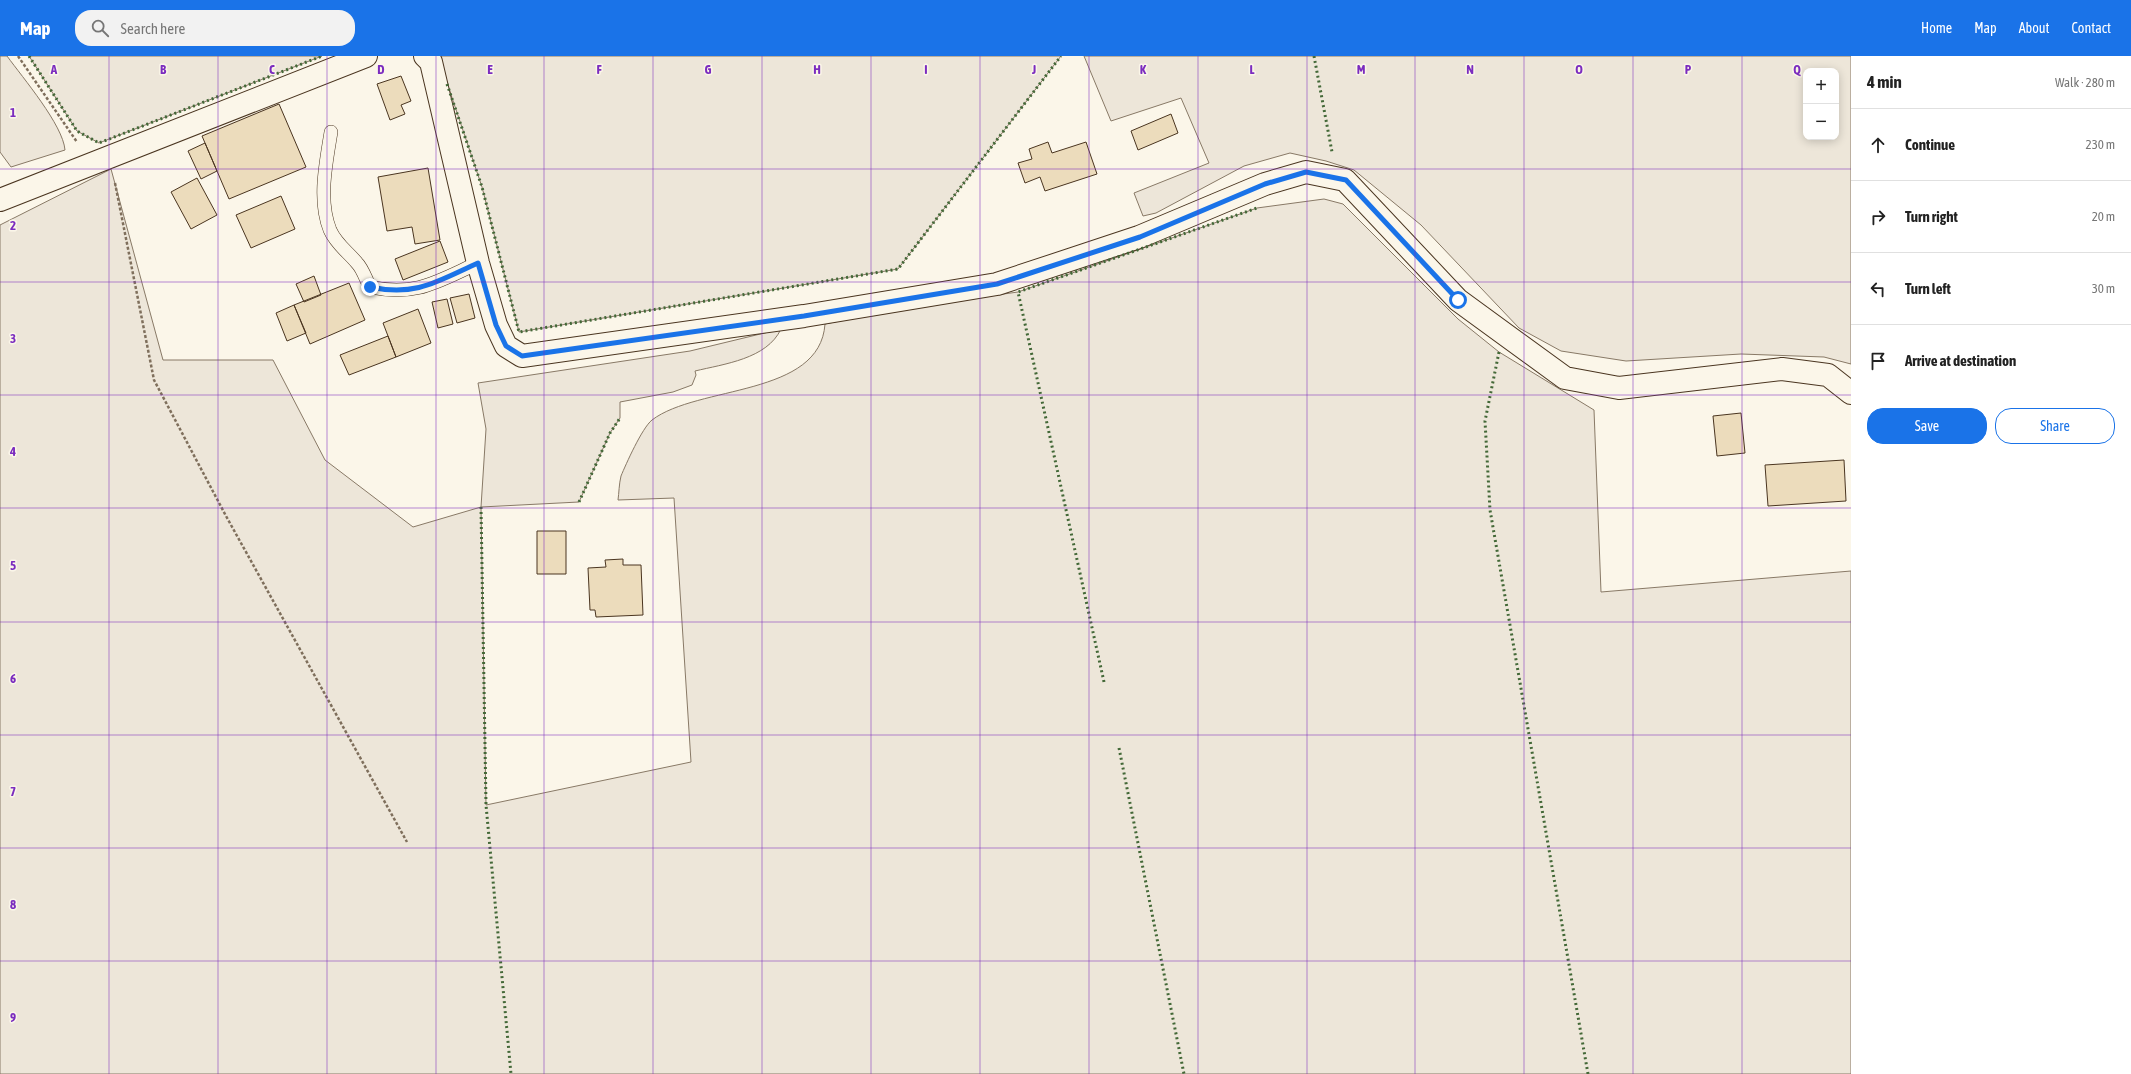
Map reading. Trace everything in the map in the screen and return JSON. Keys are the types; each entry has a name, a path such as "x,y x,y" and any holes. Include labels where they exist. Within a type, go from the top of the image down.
{"street":[{"path":"0,200 366,56"},
{"path":"425,56 431,62 478,263 496,325 506,346 522,356 804,316 997,284 1140,237 1265,184 1306,172 1346,180 1458,300 1565,378 1619,388 1782,369 1828,375 1851,393"}],"lane":[{"path":"332,132 325,171 324,202 330,230 343,250 358,264 370,287 385,291 410,291 436,284 478,263"}],"path":[{"path":"18,56 98,161 113,174 154,380 226,516 407,842"}],"shaded area":[{"path":"0,56 7,56 50,115 63,140 65,150 11,167 0,152"},
{"path":"29,56 322,56 99,143 77,131"},
{"path":"438,56 1061,56 898,269 519,332 482,187"},
{"path":"1084,56 1851,56 1851,364 1824,357 1741,354 1626,361 1561,351 1519,328 1421,225 1354,170 1326,161 1290,153 1244,166 1156,213 1143,216 1134,193 1209,163 1181,98 1111,121"},
{"path":"111,169 163,360 273,360 325,460 413,527 481,507 486,805 691,762 674,498 618,500 621,476 639,438 652,420 672,409 698,400 754,386 780,377 802,365 818,348 825,324 902,308 1018,292 1257,208 1324,199 1343,204 1458,319 1499,352 1594,410 1601,592 1851,571 1851,1074 0,1074 0,225"},
{"path":"781,329 766,347 755,354 731,363 695,371 696,375 692,385 673,392 620,402 620,418 610,433 579,502 481,507 486,429 478,383 690,351"}],"building":[{"path":"401,76 411,101 401,105 405,114 390,120 377,84"},
{"path":"279,104 306,167 229,199 202,136"},
{"path":"1171,114 1178,133 1138,150 1131,131"},
{"path":"1048,142 1052,153 1086,142 1097,174 1045,191 1040,177 1025,183 1018,163 1032,159 1029,149"},
{"path":"205,143 217,171 201,179 188,151"},
{"path":"428,168 440,240 415,244 412,227 387,231 378,177"},
{"path":"197,178 217,215 191,229 171,192"},
{"path":"281,196 295,229 251,248 236,215"},
{"path":"440,241 448,262 403,280 395,259"},
{"path":"314,276 321,295 304,302 296,284"},
{"path":"349,283 365,320 310,344 294,305"},
{"path":"469,294 475,318 457,323 450,298"},
{"path":"447,299 453,324 438,328 432,302"},
{"path":"294,305 306,333 287,341 276,313"},
{"path":"418,309 431,343 396,357 383,323"},
{"path":"388,336 396,357 349,375 340,355"},
{"path":"1741,413 1745,453 1717,456 1713,416"},
{"path":"1844,460 1846,501 1768,506 1765,465"},
{"path":"537,531 566,531 566,574 537,574"},
{"path":"623,559 623,565 641,565 643,615 596,617 595,610 590,610 588,568 606,567 605,560"}],"hedge":[{"path":"29,56 77,131 99,143 322,56"},
{"path":"447,84 482,187 519,332 898,269 1061,56"},
{"path":"1314,56 1332,152"},
{"path":"1104,682 1018,292 1257,208"},
{"path":"1499,352 1485,421 1490,510 1588,1074"},
{"path":"579,502 610,433 620,418"},
{"path":"481,507 486,805 511,1074"},
{"path":"1119,748 1184,1074"}],"route":[{"path":"370,287 385,291 410,291 436,284 478,263 496,325 506,346 522,356 804,316 997,284 1140,237 1265,184 1306,172 1346,180 1458,300"}]}
